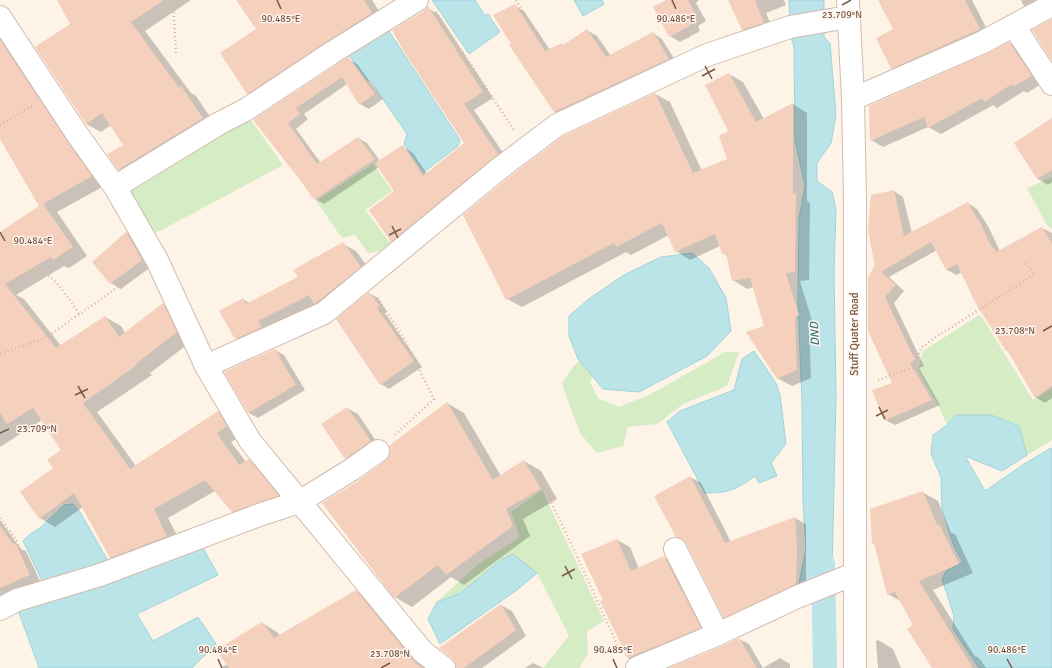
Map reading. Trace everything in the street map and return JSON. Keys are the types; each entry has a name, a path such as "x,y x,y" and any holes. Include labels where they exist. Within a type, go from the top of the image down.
{"street":[{"path":"115,187 218,124 247,109 333,52 425,3"},
{"path":"853,98 982,43 1052,5"},
{"path":"206,366 324,313 526,148 557,125 707,55 790,27 825,20 848,8"},
{"name":"Stuff Quater Road","path":"848,8 853,98 855,200 855,668"},
{"path":"0,17 115,187 157,260 206,366 250,442 423,652 444,668"},
{"path":"1014,26 1052,84"},
{"path":"0,609 17,600 100,575 262,514 299,502 351,470 378,451"},
{"path":"675,549 718,634"},
{"path":"629,661 718,634 797,597 854,574"}],"path":[{"path":"173,0 176,54"},
{"path":"516,0 540,40"},
{"path":"425,3 526,148"},
{"path":"0,125 51,94"},
{"path":"0,354 46,337 157,260"},
{"path":"854,388 914,367 920,348 1035,274 1023,261"},
{"path":"17,280 40,269 52,277 63,289 79,314"},
{"path":"365,280 402,335 434,399 378,451"},
{"path":"541,481 629,661"},
{"path":"0,518 17,541 39,594"}],"green space":[{"path":"248,116 283,165 154,234 127,187"},
{"path":"373,164 392,191 365,210 395,249 368,253 355,235 342,238 316,201"},
{"path":"1052,177 1052,229 1047,225 1027,188"},
{"path":"979,315 983,319 1033,400 1052,388 1052,440 1027,455 1019,426 991,415 956,415 947,425 939,407 918,370 923,351"},
{"path":"725,352 739,352 727,386 683,404 657,424 628,427 623,446 597,453 580,433 562,384 572,368 583,357 595,372 590,382 598,398 619,407 651,394"},
{"path":"542,490 604,621 587,631 588,653 579,668 543,668 569,636 537,573 513,554 501,560 459,594 437,602 477,565 520,537 511,512"}],"water":[{"path":"432,0 475,0 485,16 488,14 500,32 469,54"},
{"path":"574,0 602,0 604,4 583,16"},
{"path":"789,0 824,0 824,37 830,43 836,115 831,143 817,163 817,181 832,192 836,209 834,272 836,395 832,575 798,589 806,548 803,502 802,403 798,303 799,218 805,186 795,141 794,47 790,34"},
{"path":"387,28 460,140 458,146 424,172 404,144 407,134 370,80 368,81 348,54"},
{"path":"692,253 709,268 726,298 731,331 707,356 639,392 603,389 578,359 569,336 569,316 590,298 624,275 661,257"},
{"path":"754,351 776,383 780,395 786,444 771,463 777,476 759,483 755,476 732,490 705,493 667,422 680,411 734,390 742,359"},
{"path":"956,415 991,415 1019,426 1027,455 1002,471 965,456 985,491 1024,464 1051,448 1052,449 1052,668 979,668 953,629 954,616 942,579 946,571 963,562 954,547 942,509 941,477 931,454 933,435 947,425"},
{"path":"73,504 80,512 108,561 44,585 23,541 40,528 64,505"},
{"path":"201,544 218,575 137,614 153,641 198,617 216,644 192,668 39,668 18,610"},
{"path":"513,554 537,573 517,590 440,644 428,619 437,602 459,594 501,560"}],"building":[{"path":"57,0 164,0 131,22 179,88 181,86 203,118 118,170 107,154 123,145 102,113 86,124 35,47 70,24"},
{"path":"236,0 364,0 372,13 247,94 220,53 256,29"},
{"path":"666,0 688,0 696,15 688,20 691,25 669,37 653,7"},
{"path":"728,0 755,0 764,23 742,30"},
{"path":"878,0 965,0 980,29 891,69 876,38 893,29"},
{"path":"515,4 545,51 562,43 563,45 587,29 606,57 653,32 669,59 554,112 509,45 511,44 493,15"},
{"path":"428,6 483,92 464,104 498,154 391,242 369,210 394,191 375,163 403,145 423,176 464,143 405,53 392,30 424,11"},
{"path":"1052,19 1052,61 1032,30"},
{"path":"0,40 92,176 43,204 73,247 53,260 51,257 5,284 56,348 105,316 119,337 163,303 177,332 136,364 137,365 83,403 130,469 218,411 227,426 217,433 239,465 249,459 279,496 232,512 205,480 154,509 167,536 110,558 74,493 39,519 20,492 53,468 47,460 61,450 33,408 7,424 0,413 0,232 39,206 0,139"},
{"path":"1009,42 1032,76 1014,86 1012,84 984,102 982,98 928,128 924,117 870,141 869,106 986,54"},
{"path":"348,57 375,94 359,105 342,77 296,108 300,114 288,123 317,164 358,137 375,159 314,200 253,120"},
{"path":"729,73 756,122 793,103 793,194 796,193 795,272 786,273 799,315 795,317 797,370 777,379 746,332 764,326 750,278 732,281 726,253 722,254 715,234 675,252 662,223 616,247 614,243 506,300 463,215 563,136 655,93 693,173 727,159 719,136 728,131 705,85"},
{"path":"1052,118 1052,170 1037,179 1014,143"},
{"path":"894,190 904,236 968,202 979,220 992,248 993,247 996,252 1042,227 1052,243 1052,386 1035,398 1007,350 1006,351 975,302 957,264 946,270 931,242 881,272 896,285 885,297 915,360 910,363 932,400 884,421 872,390 892,383 868,331 868,278 874,266 875,267 868,230 871,195"},
{"path":"126,232 142,260 110,284 92,262"},
{"path":"343,242 361,267 314,304 309,295 258,321 262,327 235,339 219,311 243,298 246,304 298,277 293,270"},
{"path":"369,292 380,306 377,308 414,361 380,385 336,319"},
{"path":"275,349 296,385 248,413 224,372"},
{"path":"447,402 493,480 524,460 541,489 506,509 513,526 446,575 438,565 394,598 322,503 358,481 385,461 389,456 389,446"},
{"path":"347,407 371,441 345,459 321,424"},
{"path":"690,476 725,543 795,517 797,546 796,584 724,618 686,543 682,539 676,537 654,496"},
{"path":"923,491 937,525 939,524 959,564 919,581 973,668 932,668 907,629 913,625 895,592 887,595 874,543 872,544 870,509"},
{"path":"0,526 14,545 16,544 30,575 0,588"},
{"path":"617,539 631,571 664,556 701,628 628,659 600,601 603,600 581,554"},
{"path":"356,590 416,664 423,668 229,668 216,650 262,622 274,638"},
{"path":"501,604 516,630 464,668 456,668 452,658 439,648"},
{"path":"739,638 757,668 669,668 723,646"}],"waterway":[{"name":"DND","path":"823,564 825,668"}]}
